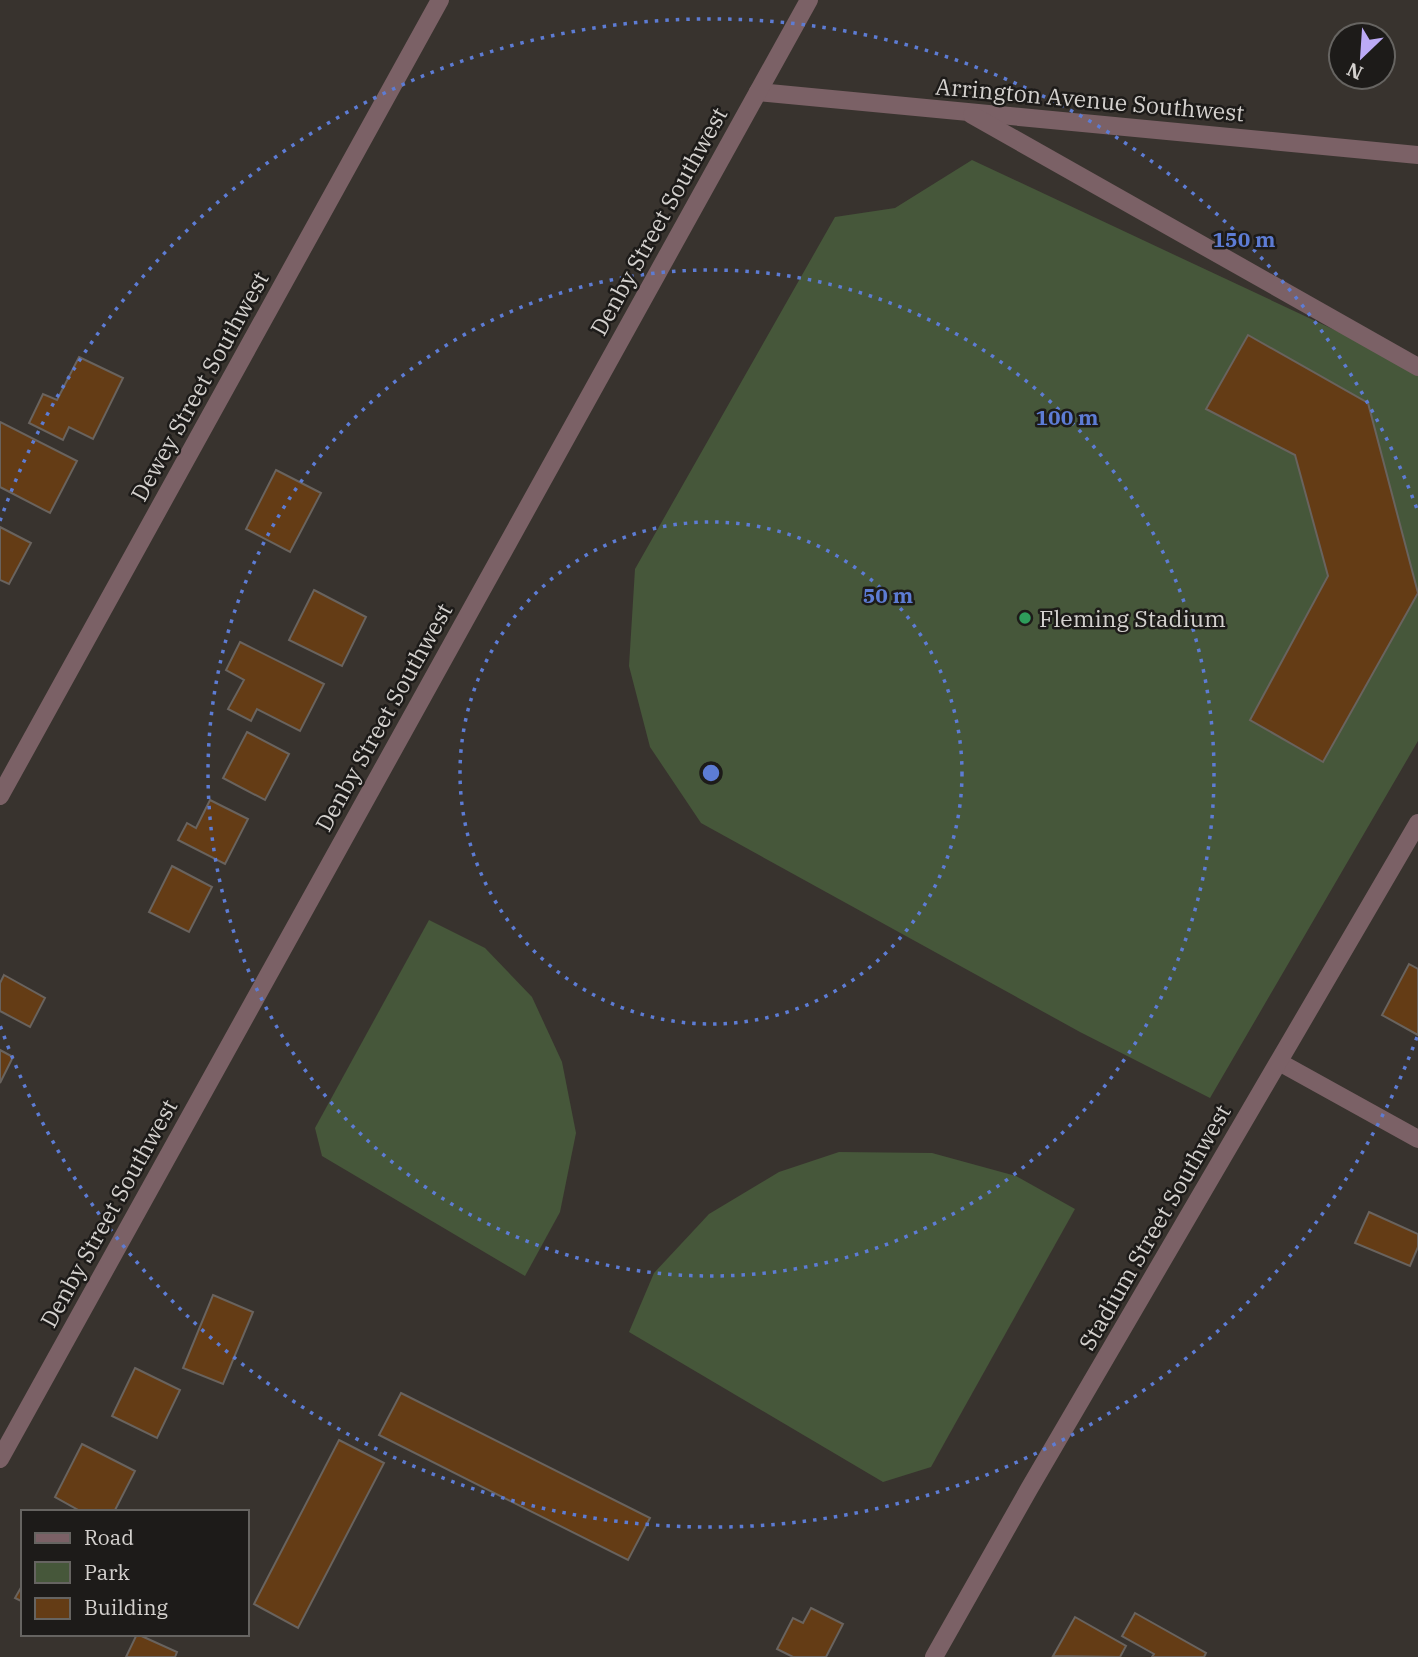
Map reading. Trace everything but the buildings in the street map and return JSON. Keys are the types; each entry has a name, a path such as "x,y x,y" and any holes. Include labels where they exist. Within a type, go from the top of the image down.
{"street":[{"name":"Dewey Street Southwest","path":"0,796 440,0"},
{"name":"Denby Street Southwest","path":"0,1459 809,0"},
{"name":"Arrington Avenue Southwest","path":"758,92 1418,155"},
{"path":"966,112 1418,367"},
{"name":"Stadium Street Southwest","path":"934,1657 1029,1489 1418,823"},
{"path":"1279,1062 1418,1139"}],"green space":[{"name":"Fleming Stadium","path":"972,160 1418,369 1418,741 1210,1098 1080,1032 701,823 650,747 629,666 635,569 835,217 895,208"},
{"path":"429,920 485,948 532,997 562,1062 576,1133 560,1212 525,1276 322,1156 315,1128"},
{"path":"839,1152 932,1153 1016,1176 1075,1209 931,1467 883,1482 629,1332 654,1273 709,1214 779,1172"}],"place":[{"name":"Fleming Stadium","path":"1025,618"}]}
